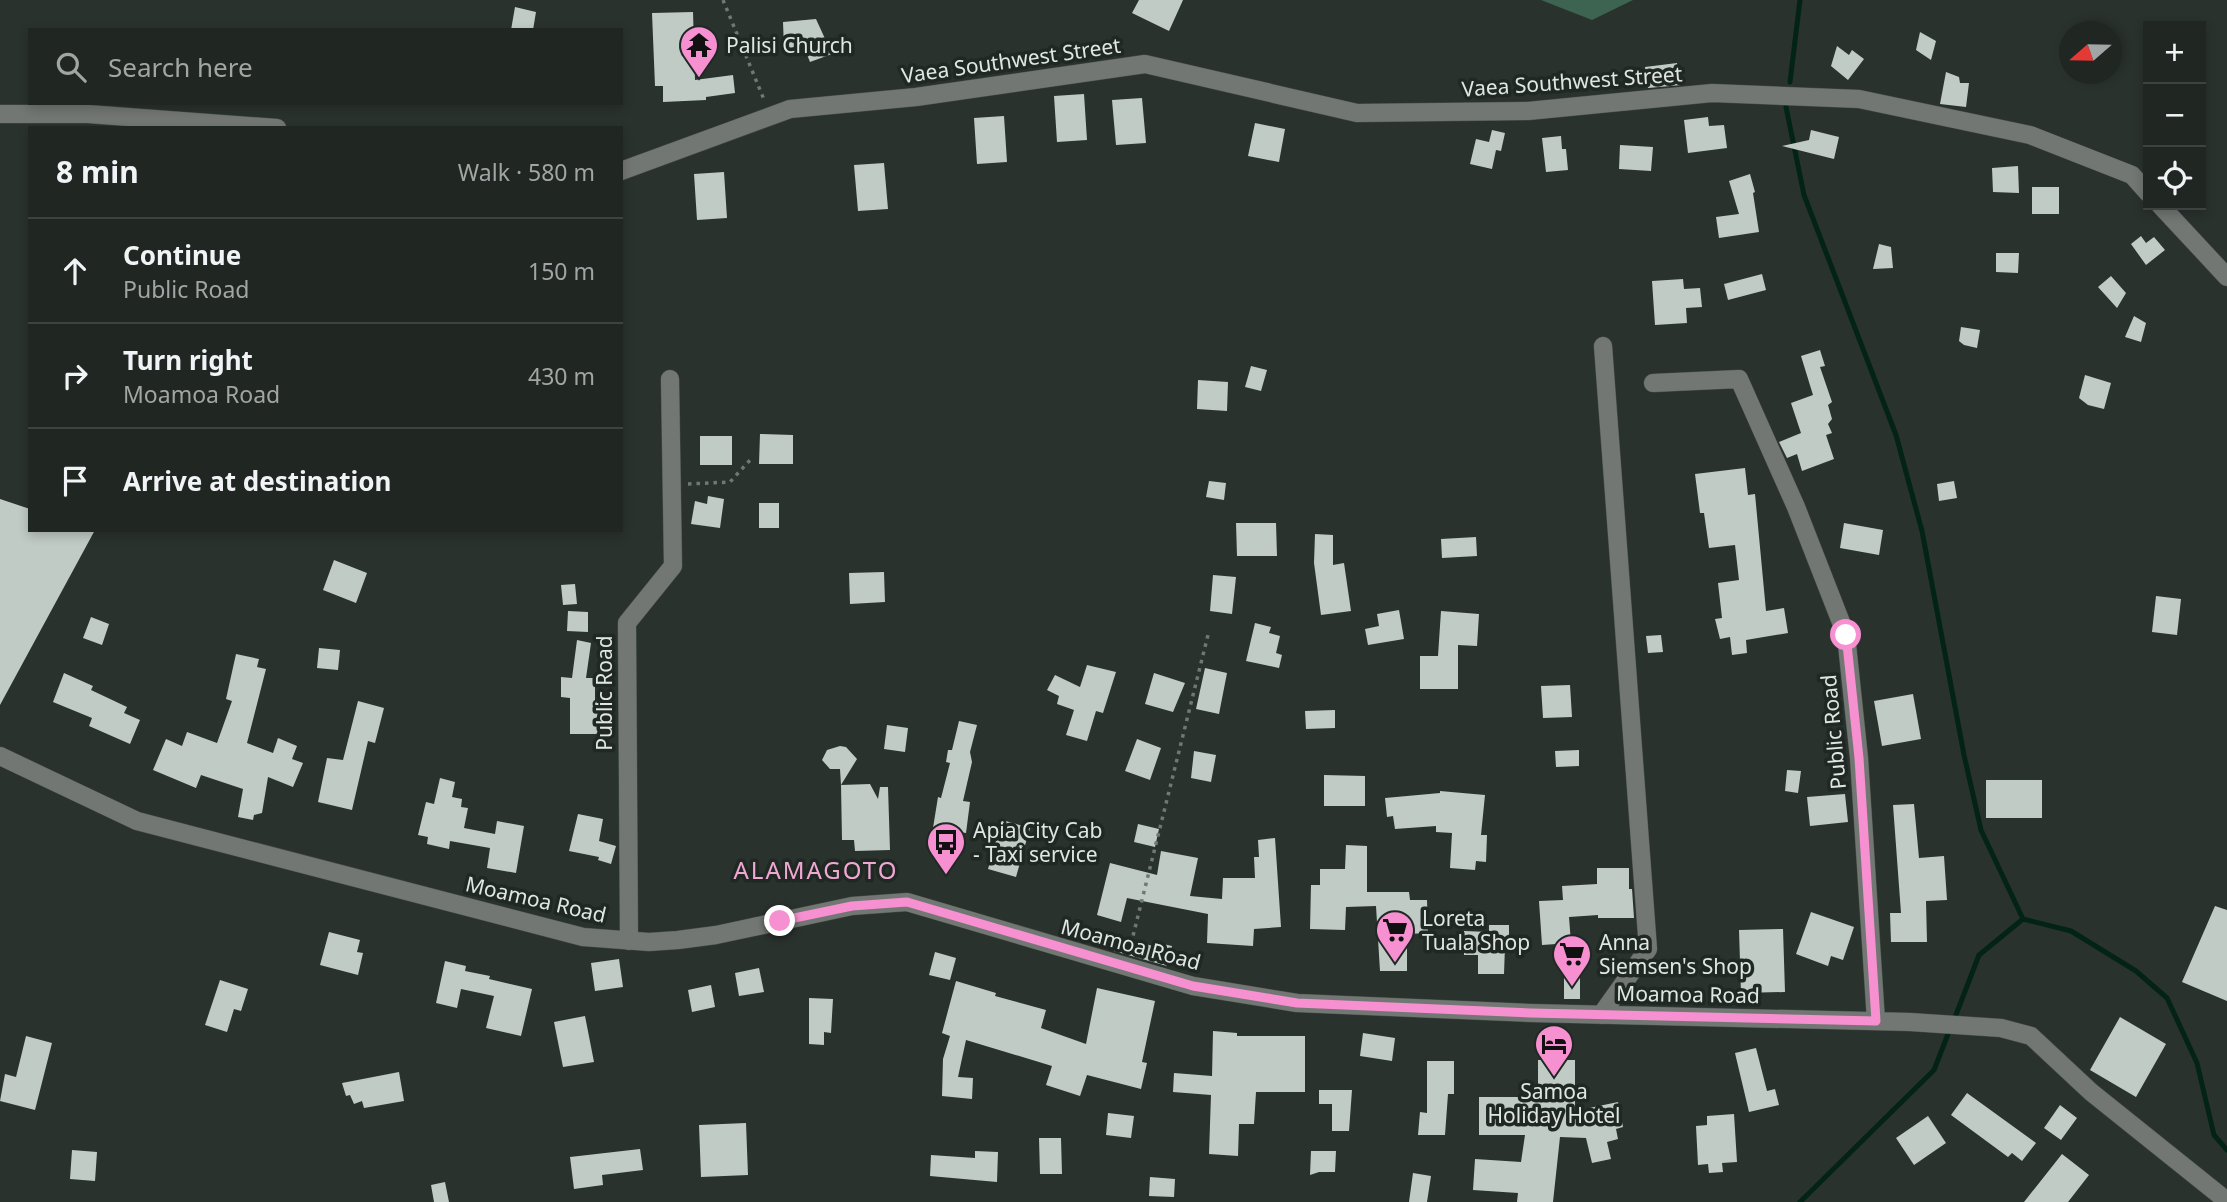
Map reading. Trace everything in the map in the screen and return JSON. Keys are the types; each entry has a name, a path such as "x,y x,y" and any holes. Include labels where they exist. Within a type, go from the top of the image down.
{"street":[{"name":"Vaea Southwest Street","path":"623,170 790,109 916,97 1145,64 1357,113 1528,111 1712,93 1859,99 2030,135 2132,175 2143,187"},
{"path":"0,114 88,114 250,126"},
{"path":"2165,210 2227,277"},
{"path":"1601,1015 1648,949 1603,346"},
{"name":"Public Road","path":"629,941 626,623 673,566 670,379"},
{"name":"Public Road","path":"1653,383 1739,379 1796,507 1846,635 1859,758 1876,1021"},
{"name":"Moamoa Road","path":"0,756 136,821 583,937 649,942 691,938 852,906 907,902 1193,986 1297,1003 1601,1015 1910,1022 2001,1028 2031,1036 2101,1099 2227,1201"}],"path":[{"path":"723,0 772,117"},
{"path":"672,485 730,482 751,459"},
{"path":"1125,968 1208,635"}],"green space":[{"path":"1541,0 1633,0 1592,20"}],"building":[{"path":"1139,0 1183,0 1169,31 1132,13"},
{"path":"515,7 536,12 533,28 511,28"},
{"path":"693,12 695,80 733,75 735,93 706,97 706,100 663,102 663,86 655,86 652,13"},
{"path":"816,19 832,54 810,62 804,47 784,48 783,22"},
{"path":"1920,32 1936,41 1931,60 1916,50"},
{"path":"1837,46 1849,55 1852,50 1864,59 1848,80 1831,66"},
{"path":"1677,63 1681,85 1648,88 1645,67"},
{"path":"1946,72 1959,77 1960,83 1969,83 1966,107 1940,104"},
{"path":"1084,94 1087,140 1057,142 1054,96"},
{"path":"1142,98 1146,143 1116,145 1112,100"},
{"path":"1004,116 1007,162 977,164 974,118"},
{"path":"1708,117 1709,126 1724,125 1727,148 1688,153 1684,120"},
{"path":"1255,123 1285,129 1279,162 1248,156"},
{"path":"1492,130 1505,133 1501,151 1496,150 1492,169 1470,164 1476,139 1489,142"},
{"path":"1811,130 1839,137 1834,159 1782,146 1809,140"},
{"path":"1561,136 1562,149 1566,149 1568,170 1546,172 1542,138"},
{"path":"1620,145 1653,147 1651,171 1619,169"},
{"path":"884,163 888,209 858,211 854,165"},
{"path":"2018,166 2019,193 1993,192 1992,168"},
{"path":"724,172 727,218 697,220 694,174"},
{"path":"1750,174 1755,192 1759,232 1719,238 1716,217 1739,214 1729,181"},
{"path":"2032,187 2059,187 2059,214 2032,214"},
{"path":"2141,236 2146,243 2154,237 2165,250 2146,265 2131,244"},
{"path":"1879,244 1891,247 1893,268 1873,269"},
{"path":"1996,253 2019,253 2018,273 1996,272"},
{"path":"1762,274 1766,290 1728,300 1724,284"},
{"path":"2111,276 2126,293 2117,308 2098,287"},
{"path":"1683,279 1684,289 1700,288 1702,307 1686,308 1687,323 1655,325 1652,281"},
{"path":"2134,316 2146,323 2141,342 2125,337"},
{"path":"1961,327 1980,330 1977,348 1959,341"},
{"path":"1820,350 1825,366 1820,367 1832,402 1828,405 1832,419 1828,424 1832,433 1826,435 1834,459 1802,471 1797,454 1787,458 1779,442 1801,433 1791,403 1813,395 1801,356"},
{"path":"1251,366 1267,370 1261,391 1245,387"},
{"path":"2085,375 2111,383 2104,409 2088,405 2079,398"},
{"path":"1198,380 1228,382 1227,411 1197,409"},
{"path":"760,434 793,435 793,464 759,464"},
{"path":"700,436 732,436 732,465 700,465"},
{"path":"1745,468 1748,495 1755,494 1766,611 1784,608 1788,633 1746,640 1747,653 1732,655 1730,637 1720,639 1715,619 1722,618 1718,583 1739,580 1735,545 1709,548 1704,513 1700,513 1695,474"},
{"path":"1209,481 1226,483 1224,500 1206,497"},
{"path":"1954,481 1957,498 1939,501 1937,484"},
{"path":"708,496 724,499 720,528 691,524 695,501 707,504"},
{"path":"0,499 28,508 28,532 94,532 0,705"},
{"path":"759,503 779,503 779,528 759,528"},
{"path":"1236,523 1276,523 1277,556 1237,556"},
{"path":"1844,523 1883,530 1879,555 1840,548"},
{"path":"1315,534 1333,535 1333,565 1344,563 1351,611 1321,615 1314,563"},
{"path":"1476,537 1477,556 1442,558 1441,539"},
{"path":"334,560 367,573 356,603 323,590"},
{"path":"884,572 885,602 850,604 849,573"},
{"path":"1213,575 1236,577 1232,614 1210,611"},
{"path":"575,584 577,604 563,605 561,585"},
{"path":"2156,596 2181,599 2177,635 2152,632"},
{"path":"1399,610 1404,639 1368,645 1365,629 1379,626 1377,614"},
{"path":"568,611 588,612 588,632 567,631"},
{"path":"1441,611 1479,614 1477,646 1458,645 1458,689 1420,689 1420,656 1438,656"},
{"path":"91,617 109,624 102,645 83,638"},
{"path":"1255,623 1271,627 1269,633 1280,636 1276,653 1282,655 1279,668 1246,661"},
{"path":"1661,635 1663,652 1648,653 1646,636"},
{"path":"577,640 591,643 586,678 595,678 595,701 604,701 604,734 570,734 570,698 561,697 561,677 572,678"},
{"path":"319,648 340,650 338,670 317,668"},
{"path":"236,654 259,659 257,667 266,669 247,743 273,753 278,738 297,746 292,759 303,763 293,787 268,777 262,813 254,815 253,820 238,817 243,789 201,775 196,788 153,770 166,739 182,746 187,732 217,743 232,701 226,699"},
{"path":"1087,665 1116,672 1103,713 1096,711 1087,741 1066,735 1074,710 1057,704 1059,696 1047,690 1055,675 1080,687"},
{"path":"1205,668 1227,673 1219,714 1196,709"},
{"path":"64,673 93,686 91,690 127,707 124,713 140,720 130,744 89,726 92,718 53,702"},
{"path":"1154,673 1185,683 1173,712 1145,704"},
{"path":"1570,685 1572,717 1543,718 1541,686"},
{"path":"1913,694 1921,739 1882,746 1874,701"},
{"path":"358,701 384,708 375,743 368,741 352,810 318,802 327,758 343,760"},
{"path":"1335,710 1335,728 1306,729 1305,711"},
{"path":"959,721 977,725 963,801 970,802 966,833 933,828 938,797 941,798 950,763 946,762 948,750 952,750"},
{"path":"887,725 908,728 905,752 884,749"},
{"path":"1137,739 1161,748 1150,780 1125,771"},
{"path":"846,747 857,759 841,785 840,769 830,769 822,760 827,750"},
{"path":"1579,750 1579,766 1556,767 1555,751"},
{"path":"1194,751 1216,755 1211,782 1191,778"},
{"path":"1787,770 1801,771 1798,793 1785,791"},
{"path":"1324,775 1365,776 1365,806 1324,806"},
{"path":"440,778 455,782 452,797 462,799 461,807 468,808 464,828 495,834 497,821 524,826 516,873 487,868 490,848 450,841 449,849 427,844 428,837 418,835 426,802 434,804"},
{"path":"1986,780 2042,780 2042,818 1986,818"},
{"path":"870,784 878,799 880,787 888,787 890,850 855,851 854,840 842,840 841,785"},
{"path":"1440,791 1485,795 1481,835 1487,835 1486,862 1476,861 1475,870 1450,868 1452,833 1436,832 1436,826 1395,829 1393,816 1387,817 1385,798"},
{"path":"1845,794 1848,822 1810,826 1807,797"},
{"path":"1914,804 1919,858 1944,856 1947,900 1926,901 1927,942 1891,942 1890,913 1901,913 1893,805"},
{"path":"578,814 603,819 599,841 616,846 611,864 598,860 599,857 569,851"},
{"path":"1002,820 1030,828 1016,877 988,869"},
{"path":"1138,824 1159,829 1155,847 1134,842"},
{"path":"1275,838 1281,927 1254,929 1253,946 1207,943 1208,914 1127,898 1121,922 1097,915 1110,863 1157,875 1161,851 1198,858 1190,896 1222,899 1223,878 1255,878 1254,857 1259,857 1258,840"},
{"path":"1346,845 1367,846 1367,892 1409,892 1410,900 1427,900 1428,933 1407,934 1407,971 1380,971 1376,906 1346,907 1345,930 1310,929 1311,885 1320,885 1320,869 1345,869"},
{"path":"1597,868 1629,868 1634,918 1598,918 1598,915 1569,917 1571,943 1542,945 1539,901 1563,900 1562,886 1597,884"},
{"path":"2215,906 2227,910 2227,1001 2182,982"},
{"path":"1811,912 1854,927 1843,960 1831,956 1828,966 1796,954"},
{"path":"1489,925 1509,925 1509,946 1505,946 1504,974 1478,974 1478,955 1464,955 1464,931 1489,932"},
{"path":"1783,929 1785,992 1741,993 1739,930"},
{"path":"329,932 360,940 357,952 363,953 358,975 320,965"},
{"path":"1118,937 1153,946 1154,942 1172,946 1167,966 1114,951"},
{"path":"935,952 956,958 950,980 929,975"},
{"path":"619,959 623,987 595,991 591,963"},
{"path":"445,961 466,966 465,971 490,976 489,979 532,989 521,1036 486,1028 494,996 461,989 457,1008 436,1003"},
{"path":"759,968 764,992 739,996 735,973"},
{"name":"Anna Siemsen's Shop","path":"1564,976 1580,976 1580,999 1564,999"},
{"path":"220,980 248,989 241,1011 234,1009 227,1032 205,1025"},
{"path":"956,981 996,993 995,996 1046,1010 1041,1028 1086,1044 1097,988 1155,1001 1142,1062 1147,1063 1141,1089 1087,1075 1080,1096 1046,1085 1052,1066 966,1040 958,1077 973,1078 972,1099 942,1096 943,1059 950,1036 942,1033"},
{"path":"711,985 715,1007 692,1012 688,990"},
{"path":"809,998 833,999 831,1033 824,1032 824,1045 809,1044"},
{"path":"585,1016 594,1062 563,1067 554,1022"},
{"path":"2120,1017 2166,1044 2136,1097 2090,1070"},
{"path":"1213,1031 1237,1033 1237,1036 1305,1036 1305,1092 1256,1092 1254,1124 1239,1124 1238,1156 1209,1154 1211,1095 1173,1092 1174,1073 1212,1076"},
{"path":"1363,1033 1395,1038 1392,1061 1360,1056"},
{"path":"26,1036 52,1043 35,1110 0,1101 5,1074 16,1077"},
{"path":"1756,1048 1767,1091 1775,1089 1779,1105 1749,1112 1735,1053"},
{"path":"1538,1060 1575,1060 1575,1111 1618,1102 1623,1127 1616,1129 1618,1139 1607,1142 1611,1159 1592,1163 1586,1138 1560,1137 1553,1202 1517,1202 1518,1193 1473,1190 1475,1159 1521,1162 1525,1135 1479,1135 1479,1097 1538,1097"},
{"path":"1427,1061 1454,1061 1454,1094 1448,1094 1445,1135 1418,1135 1420,1112 1427,1113"},
{"path":"399,1072 404,1101 364,1108 362,1101 354,1104 350,1095 346,1096 342,1083"},
{"path":"1319,1090 1352,1090 1349,1131 1332,1131 1332,1104 1319,1104"},
{"path":"1967,1093 2036,1143 2022,1161 2012,1153 2008,1157 1951,1115"},
{"path":"2060,1105 2077,1118 2061,1140 2044,1128"},
{"path":"1108,1113 1134,1116 1131,1138 1106,1135"},
{"path":"1734,1114 1737,1162 1722,1163 1723,1172 1709,1173 1708,1164 1698,1165 1696,1126 1707,1125 1707,1116"},
{"path":"1928,1116 1946,1143 1914,1165 1896,1138"},
{"path":"746,1123 748,1175 701,1177 699,1125"},
{"path":"1039,1138 1061,1138 1062,1174 1040,1174"},
{"path":"640,1149 643,1170 602,1175 603,1185 574,1189 570,1157"},
{"path":"72,1150 97,1152 95,1181 70,1179"},
{"path":"975,1151 998,1152 997,1182 930,1176 931,1155 975,1158"},
{"path":"1311,1151 1336,1151 1335,1172 1310,1175"},
{"path":"2062,1154 2089,1175 2068,1202 2024,1202"},
{"path":"1413,1173 1431,1176 1427,1202 1409,1202"},
{"path":"1150,1177 1175,1179 1174,1197 1149,1196"},
{"path":"445,1182 449,1202 434,1202 431,1185"}],"waterway":[{"path":"1790,82 1800,0"},
{"path":"1786,107 1804,195 1896,435 1922,531 1964,755 1981,830 2023,919"},
{"path":"1954,1020 1979,955 2023,919 2071,931 2136,971 2167,998 2197,1063 2214,1135 2227,1150"},
{"path":"1800,1202 1934,1070 1950,1029"}],"place":[{"name":"Palisi Church","path":"699,79"},
{"name":"Apia City Cab - Taxi service","path":"946,876"},
{"name":"Loreta Tuala Shop","path":"1395,964"},
{"name":"Anna Siemsen's Shop","path":"1572,988"},
{"name":"Samoa Holiday Hotel","path":"1554,1078"}],"district":[{"name":"ALAMAGOTO","path":"816,869"}],"route":[{"path":"780,921 852,906 907,902 1193,986 1297,1003 1531,1013 1876,1021 1859,758 1846,635"}]}
